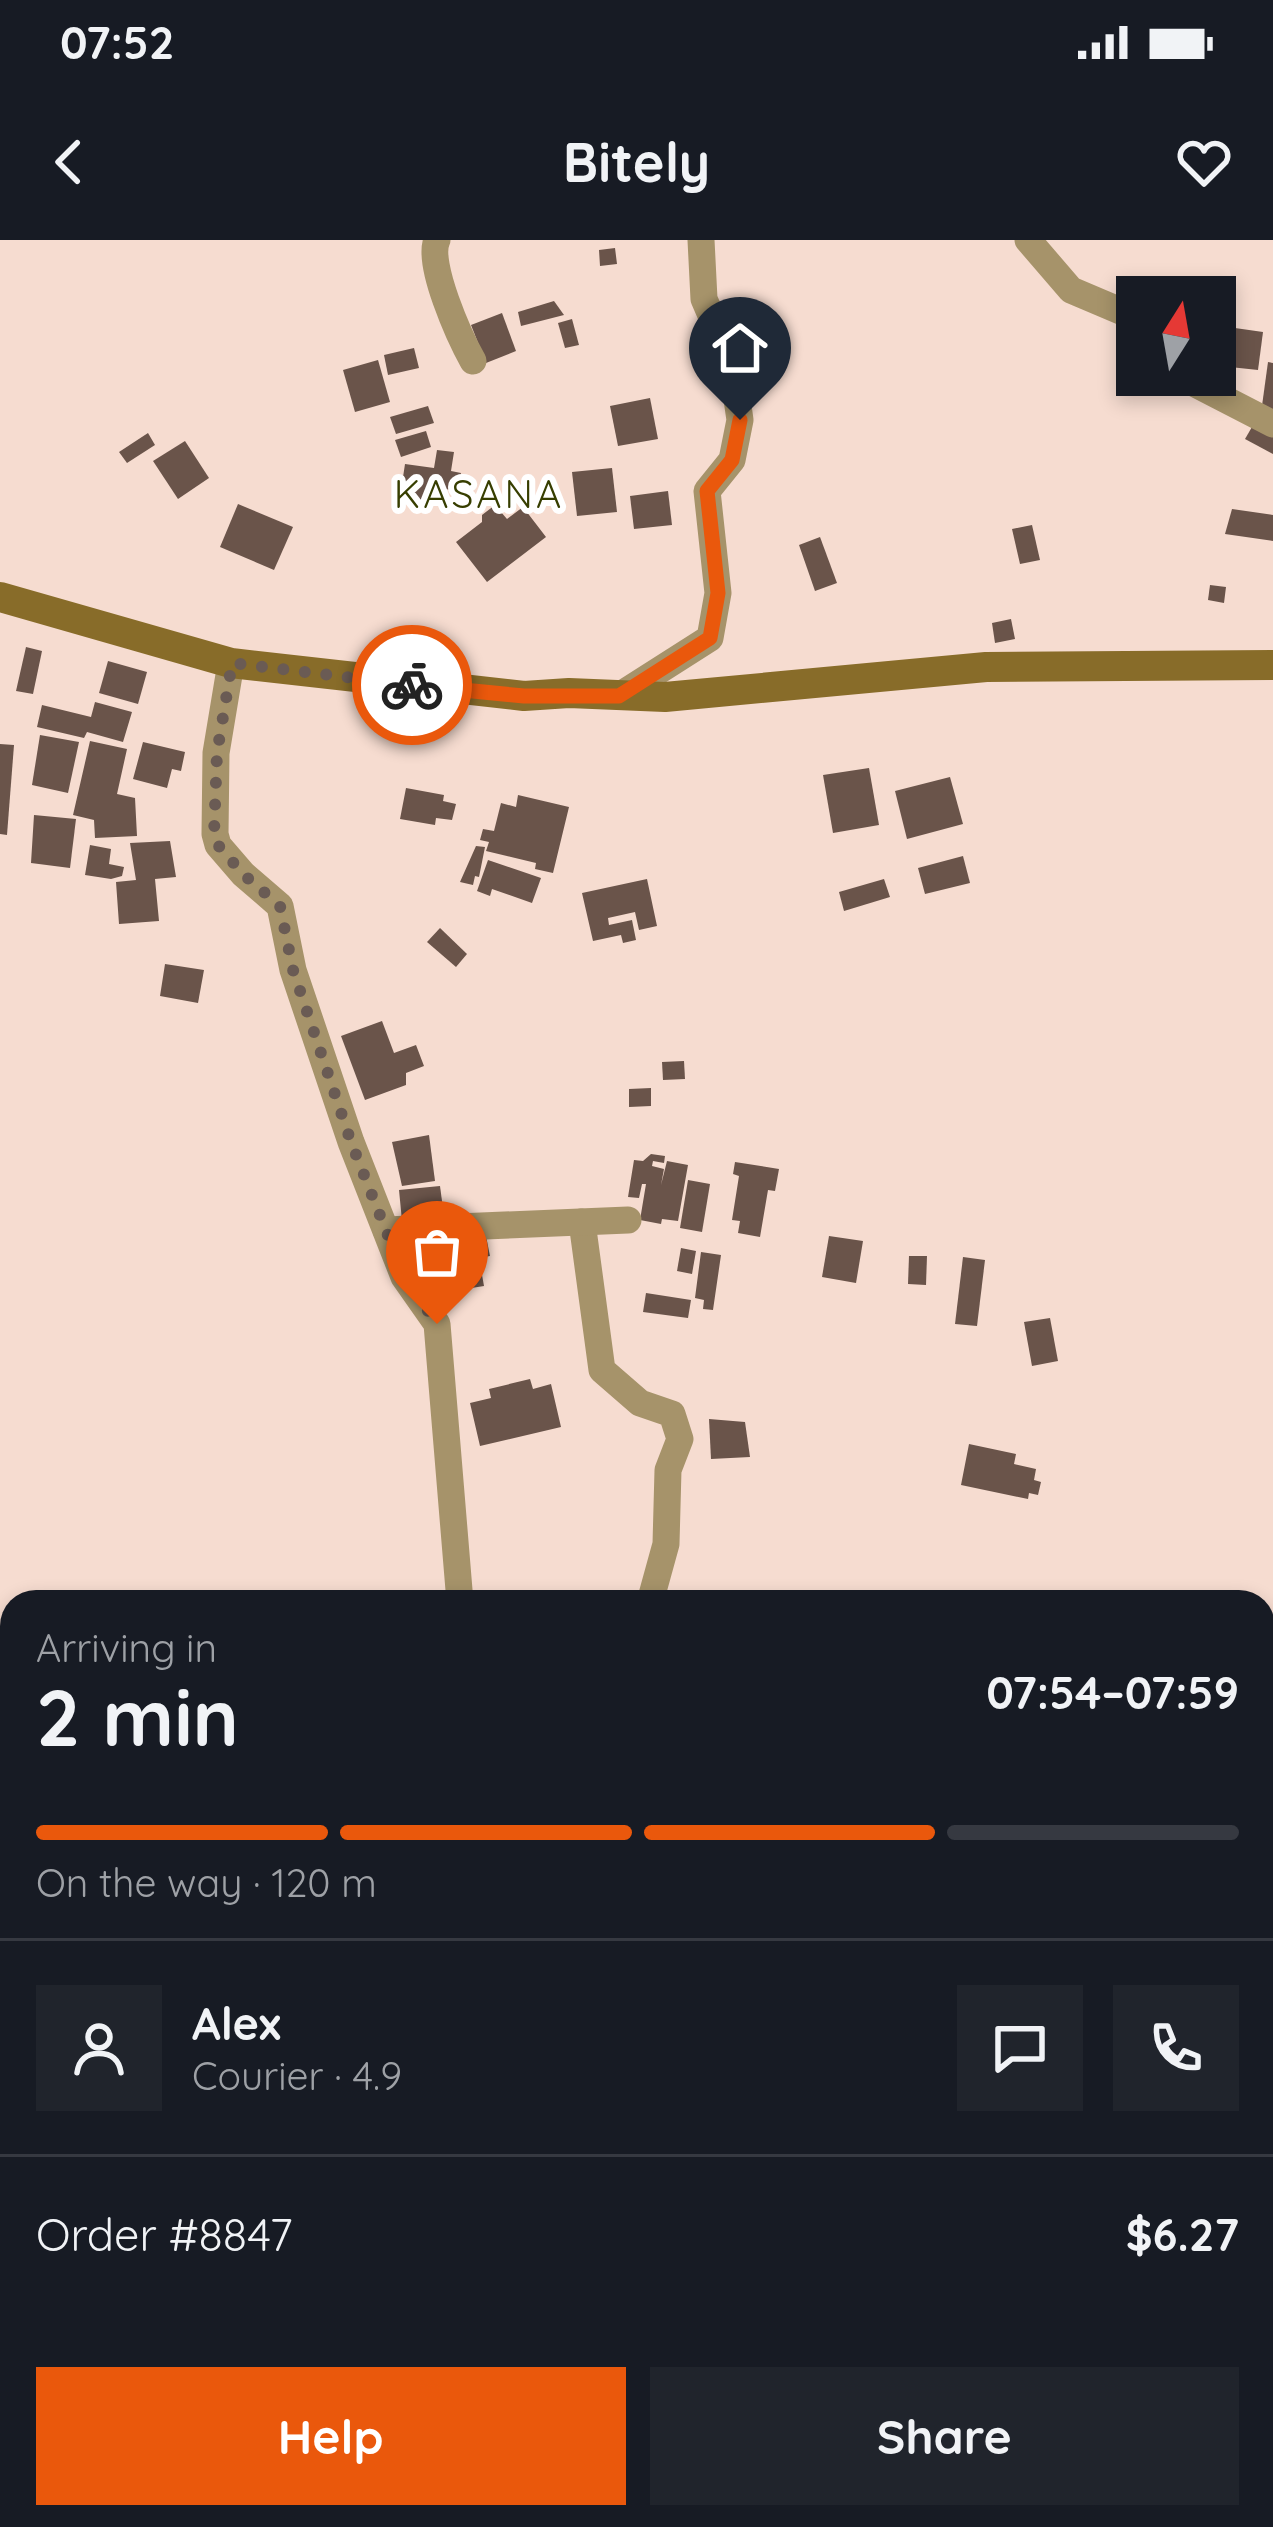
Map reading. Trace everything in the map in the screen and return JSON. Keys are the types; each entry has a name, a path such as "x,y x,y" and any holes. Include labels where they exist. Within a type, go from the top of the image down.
{"main road":[{"path":"0,597 232,663 524,696 665,697 986,668 1273,664"}],"street":[{"path":"437,240 433,248 436,269 473,361"},
{"path":"619,696 710,638 718,593 707,491 732,460 740,420 732,364 704,299 701,240"},
{"path":"1028,240 1071,290 1116,309"},
{"path":"1219,396 1273,424"},
{"path":"232,663 217,753 214,834 243,874 280,906 293,970 386,1230 404,1276 437,1324 459,1590"},
{"path":"386,1230 628,1220"},
{"path":"582,1222 602,1370 640,1403 672,1414 680,1439 668,1470 666,1544 653,1590"}],"building":[{"path":"615,248 617,264 600,266 599,250"},
{"path":"554,301 564,315 521,326 518,312"},
{"path":"502,313 516,351 486,363 471,325"},
{"path":"572,319 579,345 565,348 558,323"},
{"path":"1236,328 1263,332 1258,370 1236,368"},
{"path":"414,348 419,368 388,375 384,355"},
{"path":"378,360 390,402 355,412 343,370"},
{"path":"1268,362 1273,363 1273,415 1261,413"},
{"path":"650,398 658,439 618,446 610,406"},
{"path":"428,406 434,423 396,434 390,417"},
{"path":"1256,420 1273,429 1273,454 1245,439"},
{"path":"426,431 431,447 401,457 395,440"},
{"path":"148,433 155,445 127,463 119,452"},
{"path":"185,441 209,478 178,499 153,461"},
{"path":"437,450 454,452 451,471 461,473 458,491 445,489 443,504 400,497 405,464 434,468"},
{"path":"612,468 617,512 577,516 572,472"},
{"path":"668,491 672,525 634,529 630,496"},
{"path":"238,504 293,527 274,570 220,547"},
{"path":"495,505 507,519 523,507 546,537 487,582 456,542"},
{"path":"1232,509 1273,515 1273,541 1225,534"},
{"path":"1032,525 1040,560 1020,564 1012,529"},
{"path":"820,537 837,583 815,591 799,545"},
{"path":"1210,585 1226,587 1224,603 1208,600"},
{"path":"1011,619 1015,639 995,643 992,623"},
{"path":"26,647 42,651 33,694 16,691"},
{"path":"108,661 147,672 138,704 99,693"},
{"path":"95,702 132,712 123,742 87,732 84,738 37,727 42,705 91,717"},
{"path":"40,735 79,742 68,793 32,785"},
{"path":"90,741 127,749 117,794 135,798 137,836 95,838 94,820 73,815"},
{"path":"143,742 185,752 181,771 172,769 167,788 133,779"},
{"path":"0,744 14,745 7,835 0,834"},
{"path":"869,768 879,825 833,833 823,775"},
{"path":"950,777 963,824 907,839 895,791"},
{"path":"406,788 444,795 443,801 456,804 452,820 436,818 435,825 400,819"},
{"path":"518,795 569,807 553,873 535,869 536,863 486,851 489,842 480,840 483,829 494,831 501,803 516,807"},
{"path":"34,815 76,819 70,868 31,863"},
{"path":"170,841 176,877 155,879 159,921 119,924 116,882 136,880 130,843"},
{"path":"90,845 111,849 109,864 124,867 122,876 85,875"},
{"path":"476,846 485,847 479,877 475,876 473,885 460,882"},
{"path":"963,856 970,883 925,894 918,868"},
{"path":"488,860 541,878 532,903 492,889 490,896 477,891"},
{"path":"647,879 657,926 639,930 635,912 608,918 609,925 632,920 636,940 623,943 621,935 593,941 582,893"},
{"path":"884,879 890,897 844,911 839,892"},
{"path":"440,928 467,954 456,967 427,942"},
{"path":"165,964 204,970 198,1003 160,996"},
{"path":"382,1021 394,1053 416,1045 424,1066 406,1073 406,1085 365,1100 341,1036"},
{"path":"684,1061 685,1079 663,1080 662,1062"},
{"path":"651,1088 651,1106 629,1107 629,1089"},
{"path":"429,1135 435,1181 402,1186 392,1142"},
{"path":"651,1154 665,1156 664,1163 653,1161 652,1166 664,1169 661,1185 667,1161 688,1165 678,1221 640,1220 646,1184 639,1198 628,1197 634,1160 643,1161"},
{"path":"735,1162 779,1169 775,1191 768,1190 760,1237 738,1233 740,1221 732,1220 739,1176 733,1174"},
{"path":"688,1180 710,1184 702,1232 680,1228"},
{"path":"440,1186 444,1216 402,1221 399,1190"},
{"path":"485,1231 490,1256 479,1258 484,1286 440,1293 428,1257 443,1255 440,1239"},
{"path":"829,1236 863,1241 856,1283 822,1277"},
{"path":"681,1248 696,1251 692,1274 677,1271"},
{"path":"701,1252 721,1255 713,1310 703,1309 704,1300 695,1298"},
{"path":"909,1256 927,1256 926,1285 908,1284"},
{"path":"963,1257 985,1260 977,1326 955,1324"},
{"path":"646,1293 691,1300 688,1318 643,1312"},
{"path":"1050,1318 1058,1361 1032,1366 1024,1322"},
{"path":"530,1379 533,1389 551,1384 561,1427 480,1446 470,1403 491,1398 489,1389"},
{"path":"709,1419 745,1422 750,1457 711,1459"},
{"path":"969,1444 1016,1454 1014,1464 1036,1469 1034,1480 1041,1482 1038,1495 1029,1493 1028,1499 961,1485"}],"way so far":[{"path":"412,685 232,663 217,753 214,834 243,874 280,906 293,970 351,1142 404,1276 437,1324"}],"district":[{"name":"KASANA","path":"479,494"}],"route":[{"path":"412,685 524,696 619,696 710,638 718,593 707,491 732,460 740,420"}]}
